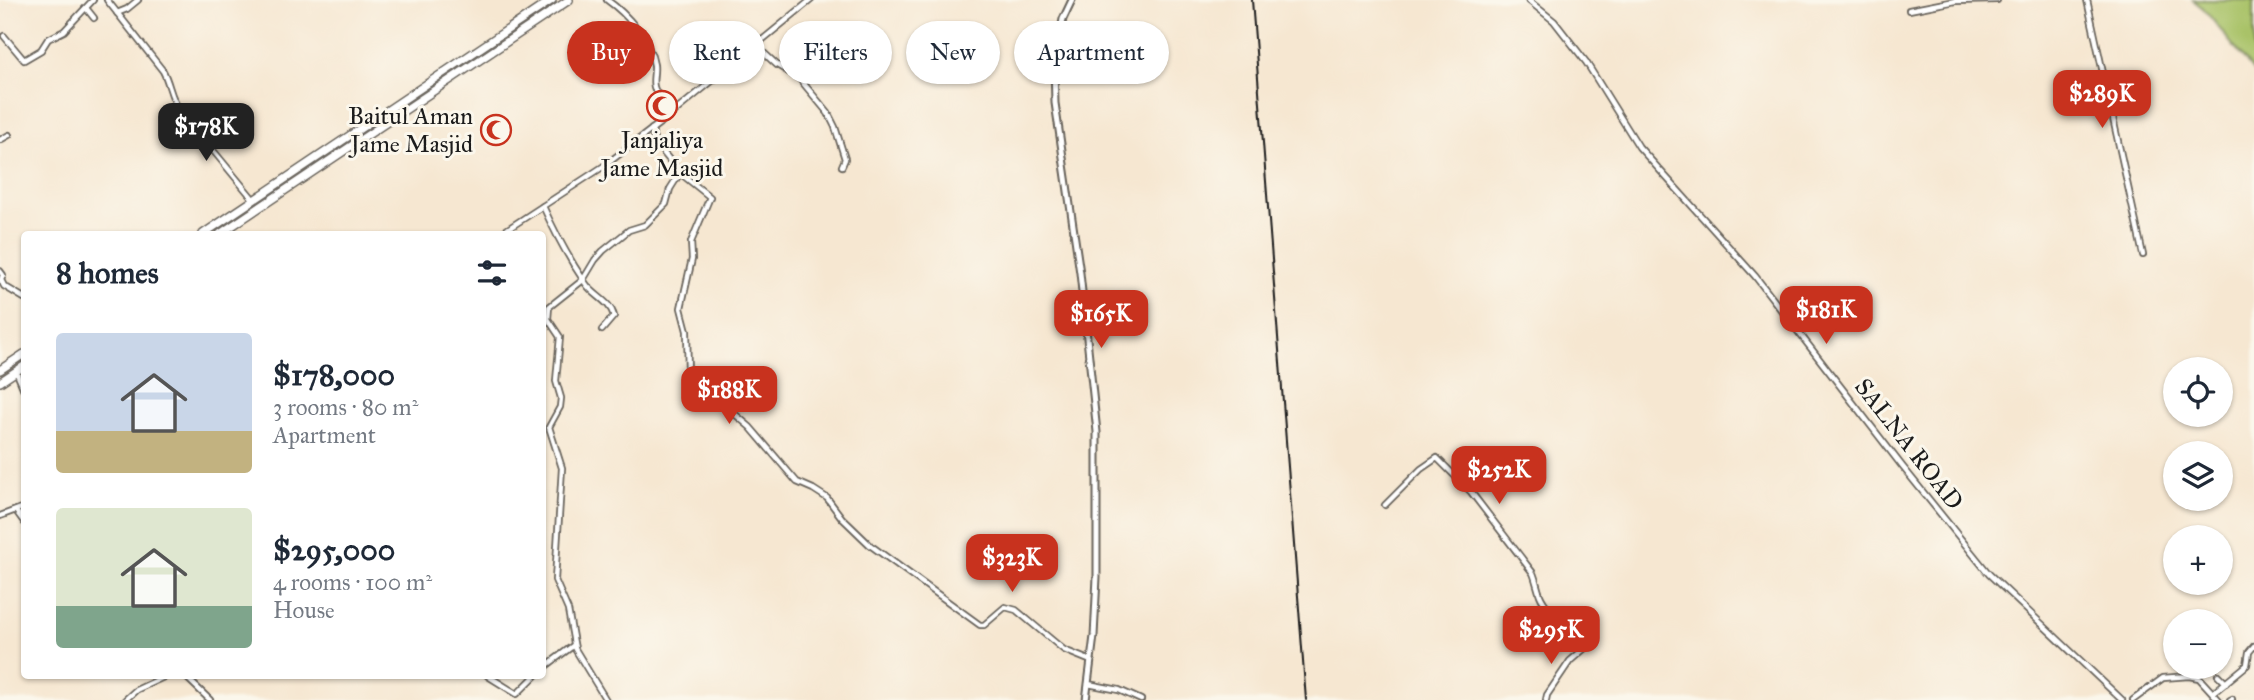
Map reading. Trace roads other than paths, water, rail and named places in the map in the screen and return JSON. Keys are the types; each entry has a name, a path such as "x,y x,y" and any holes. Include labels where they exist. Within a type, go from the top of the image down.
{"highway":[{"path":"208,231 552,0"},
{"path":"226,231 569,0"},
{"path":"0,370 21,356"},
{"path":"0,382 21,368"}],"main road":[{"path":"1072,0 1059,31 1054,78 1061,152 1080,273 1097,432 1097,577 1086,700"}],"street":[{"path":"4,36 24,60 41,51 48,39 64,31 93,0"},
{"path":"107,0 163,71 168,80 170,97 179,110 254,200"},
{"path":"117,13 128,9 138,0"},
{"path":"607,0 619,9 642,37 654,64 655,90 673,113"},
{"path":"765,38 811,0"},
{"name":"SALNA ROAD","path":"1528,0 1554,21 1586,62 1639,147 1755,276 1989,574 2122,700"},
{"path":"1909,10 1955,1 1997,0"},
{"path":"2087,0 2143,255"},
{"path":"86,8 94,18"},
{"path":"765,54 799,78 828,113 845,159 842,166"},
{"path":"504,231 604,166 709,84"},
{"path":"652,129 654,141 680,173 710,197 691,242 691,259 681,308 687,331 688,374 750,427 797,482 821,493 870,545 922,584 980,625 984,625 1006,607 1016,610 1064,650 1091,661"},
{"path":"0,140 9,135"},
{"path":"606,700 575,649 568,610 555,580 562,468 549,427 560,407 561,398 556,381 560,337 548,319 548,312 556,300 583,280 603,251 629,230 645,225 666,204 670,189 680,173"},
{"path":"543,206 562,246 583,280 592,293 613,312 614,316 602,330"},
{"path":"0,271 4,286 21,296"},
{"path":"16,371 21,383"},
{"path":"1385,505 1421,469 1437,458 1471,492 1533,573 1540,594 1549,608 1584,649 1570,661 1546,700"},
{"path":"0,516 21,508"},
{"path":"16,511 21,518"},
{"path":"546,666 575,645"},
{"path":"2213,693 2247,665 2249,652 2254,646"},
{"path":"2133,700 2163,678 2195,676 2219,700"},
{"path":"125,700 136,690 160,679"},
{"path":"188,679 210,700"},
{"path":"493,679 517,694 532,679"},
{"path":"2222,679 2225,683"},
{"path":"1088,684 1119,690 1140,700"}],"railway":[{"path":"1252,0 1306,700"}],"place":[{"name":"Janjaliya Jame Masjid","path":"662,106"},
{"name":"Baitul Aman Jame Masjid","path":"496,130"}]}
